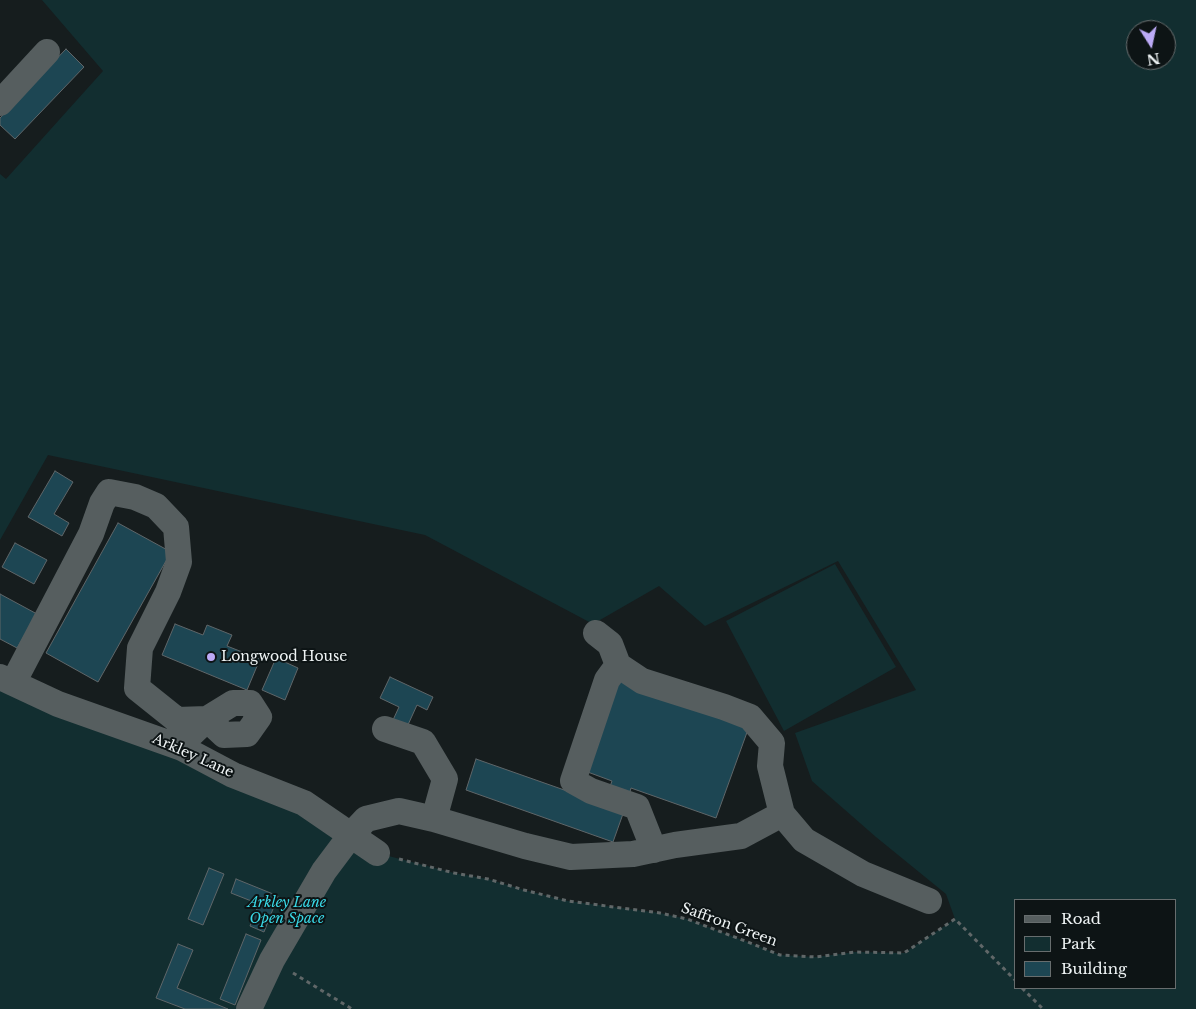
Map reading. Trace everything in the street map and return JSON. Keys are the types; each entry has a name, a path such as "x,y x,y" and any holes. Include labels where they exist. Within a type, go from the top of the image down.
{"street":[{"path":"0,103 47,52"},
{"path":"7,680 91,534 102,504 109,492 135,496 156,506 176,526 179,562 168,592 140,648 137,688 177,720 207,719 187,738 182,748"},
{"path":"596,633 610,644 618,665 642,681 750,717 772,744 770,766 782,814 804,840 864,874 929,901"},
{"path":"618,665 607,680 572,780 591,791 637,807 654,850"},
{"name":"Arkley Lane","path":"7,680 58,704 182,748 233,775 304,803 377,853"},
{"path":"385,729 423,742 445,778 434,819"},
{"path":"249,1009 272,960 324,871 366,819 399,811 571,857 633,854 741,836 782,814"}],"path":[{"name":"Saffron Green","path":"377,853 454,873 488,879 568,901 660,913 688,919 780,956 816,957 855,952 904,953 955,919 1014,979"},
{"path":"272,960 352,1009"},
{"path":"1023,989 1043,1009"}],"green space":[{"name":"Arkley Lane Open Space","path":"42,0 1196,0 1196,1009 0,1009 0,677 182,748 377,853 454,873 488,879 568,901 660,913 687,919 780,955 816,957 855,952 904,953 955,919 946,894 876,837 812,781 795,733 916,690 838,561 705,626 659,586 593,624 425,535 48,455 0,540 0,174 6,179 103,71"},
{"path":"835,564 896,667 784,731 726,621"}],"building":[{"path":"66,49 84,67 15,139 0,125 0,118"},
{"path":"55,471 73,482 54,514 69,523 62,536 28,517"},
{"path":"118,523 171,552 98,682 46,653"},
{"path":"15,543 47,560 34,584 2,567"},
{"path":"0,594 37,614 17,648 0,639"},
{"name":"Longwood House","path":"175,624 203,635 207,625 232,635 227,646 260,659 247,690 162,655"},
{"path":"276,658 298,668 285,700 262,690"},
{"path":"390,677 433,697 427,710 417,705 407,727 393,720 399,707 380,698"},
{"path":"618,678 750,724 716,818 631,788 628,799 608,792 612,781 585,771"},
{"path":"476,759 624,811 613,842 466,790"},
{"path":"209,868 224,874 203,925 188,919"},
{"path":"236,879 278,896 264,932 250,926 259,904 231,893"},
{"path":"246,934 261,940 235,1005 220,999"},
{"path":"178,944 193,950 177,988 228,1009 185,1009 156,998"}],"place":[{"name":"Longwood House","path":"211,657"}]}
